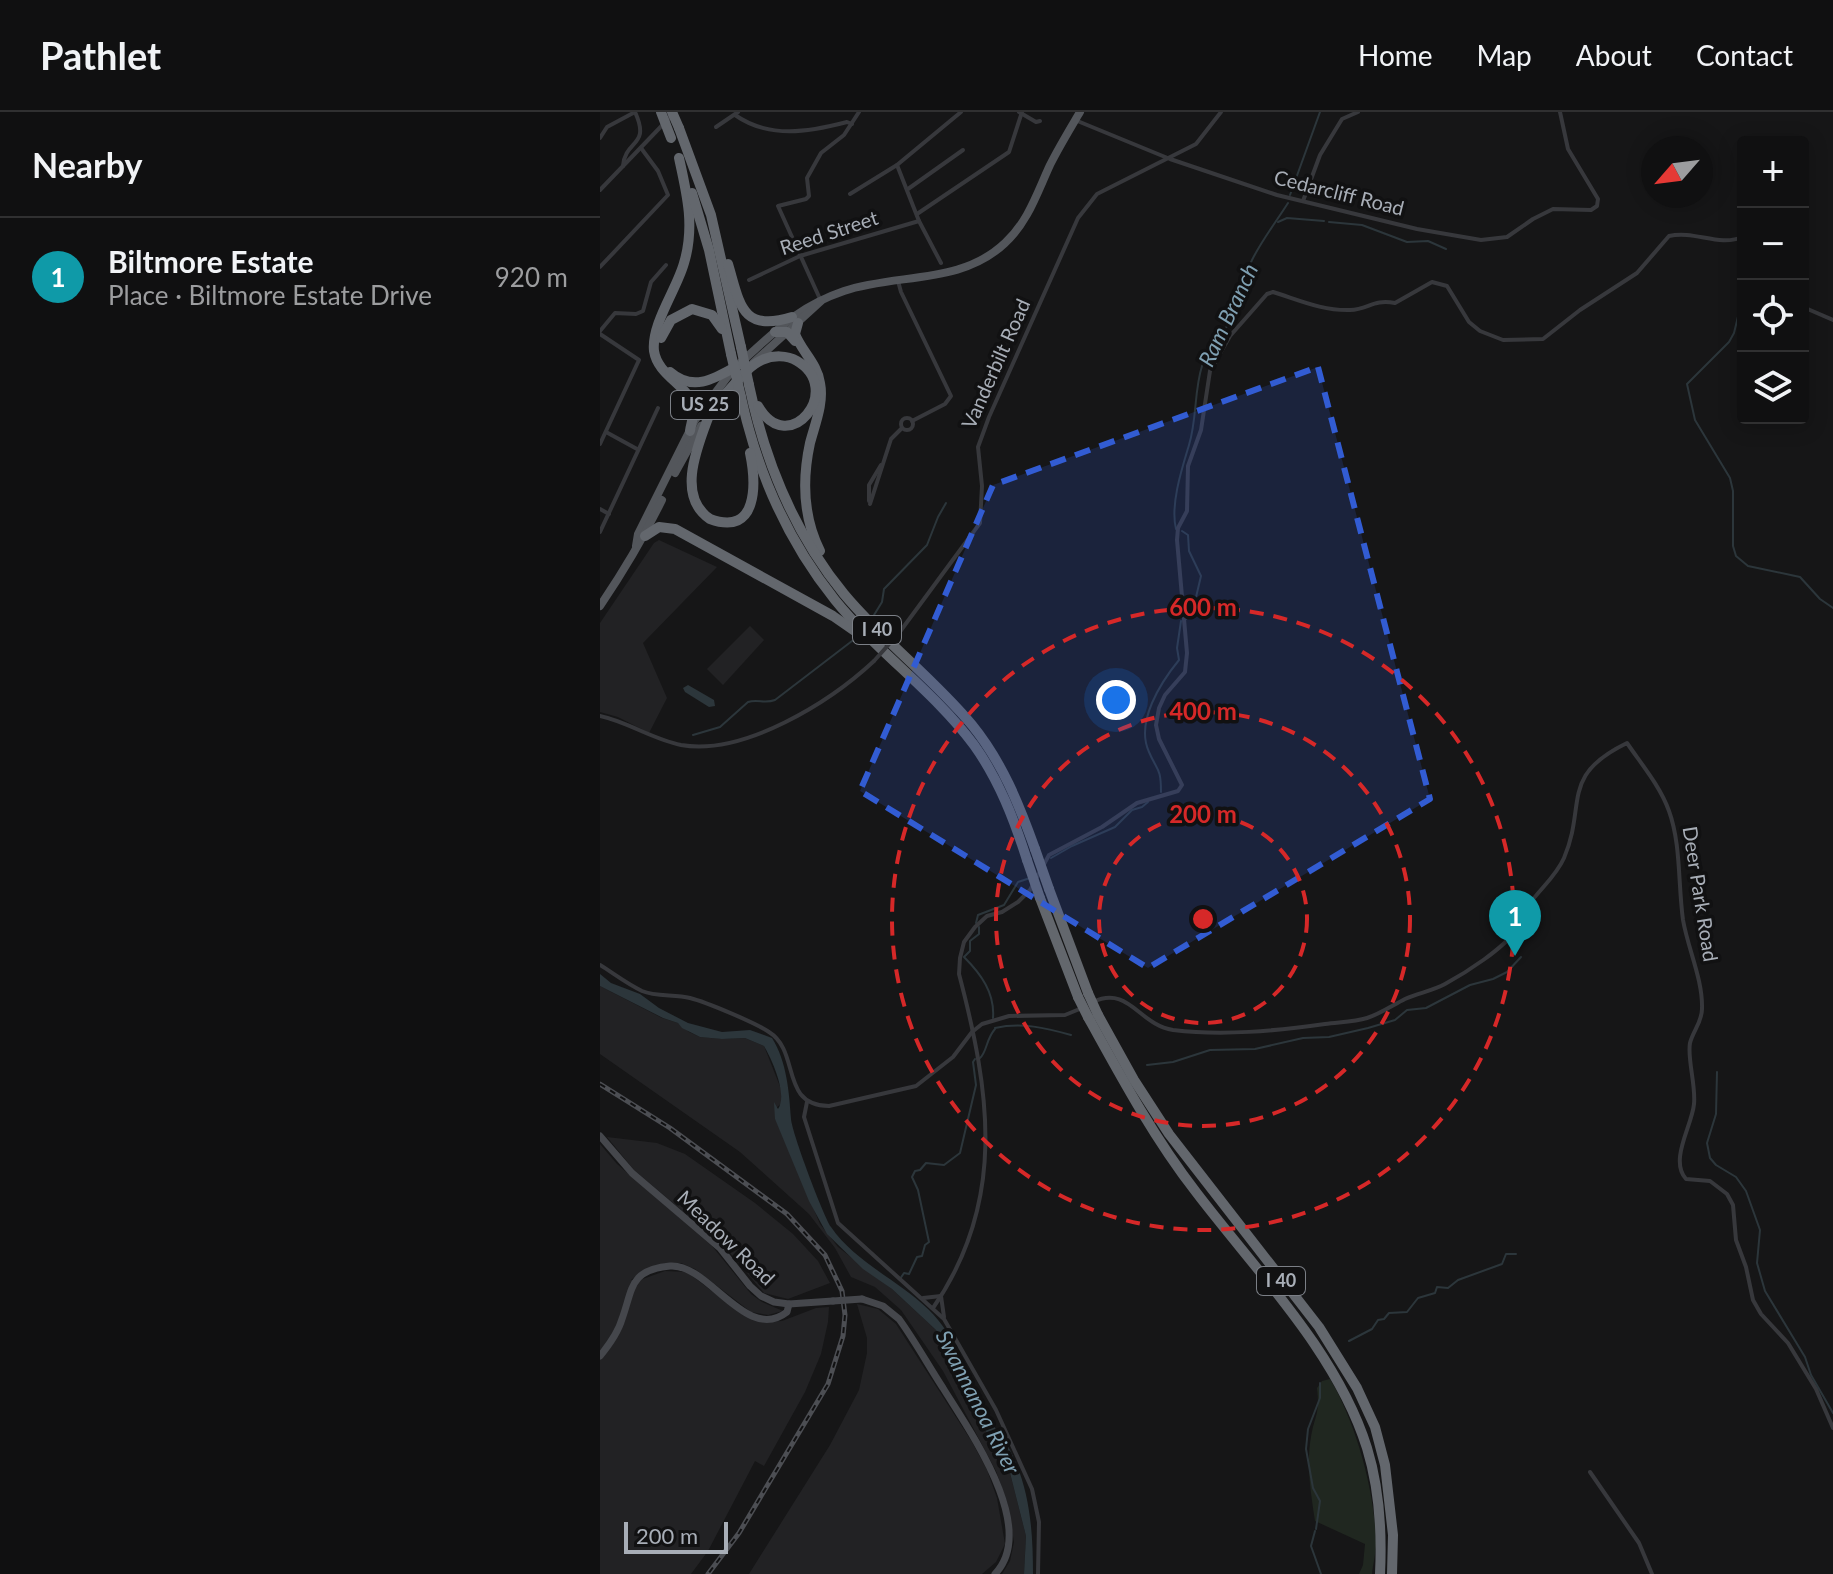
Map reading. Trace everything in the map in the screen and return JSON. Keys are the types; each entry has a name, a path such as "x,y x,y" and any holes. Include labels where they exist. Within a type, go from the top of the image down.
{"highway":[{"name":"I 40","path":"661,112 704,231 731,354 783,496 832,579 862,615 954,705 983,740 1012,788 1083,995"},
{"name":"I 40","path":"673,112 711,215 741,347 747,391 745,415 765,478 793,537 835,599 974,744 1002,793 1040,898 1083,995 1145,1118 1194,1190 1315,1345 1353,1411 1368,1450 1374,1485 1381,1531 1380,1574"},
{"path":"679,158 690,209 690,236 684,263 658,326 654,346 662,370 691,402 690,431"},
{"path":"711,215 744,312 748,317 763,322 795,320 795,334 817,370 821,391 807,463 806,508 812,534 832,579"},
{"path":"729,341 712,315 692,309 671,320 662,333 660,349 669,370 680,379 693,383 708,382 737,366"},
{"path":"775,332 787,332 805,351"},
{"path":"745,415 755,477 754,497 741,516 730,522 717,522 700,510 693,489 697,452 714,406 754,365 771,357 781,356 798,362 810,374 816,390 809,414 798,422 786,425 774,423 763,415 747,391"},
{"path":"645,536 659,527 675,529 833,616 881,649"},
{"name":"I 40","path":"1093,1016 1169,1134 1319,1327 1357,1388 1375,1427 1385,1465 1393,1535 1392,1574"}],"main road":[{"name":"US 25","path":"601,602 645,536 683,459 714,406 757,357 787,332 812,303 855,288 959,270 981,261 1002,246 1027,216 1055,154 1078,116"},
{"name":"US 25","path":"636,546 638,534 709,398 737,366 775,332 795,320"},
{"name":"Meadow Road","path":"600,1136 632,1173 720,1248 754,1290 771,1301 789,1304 862,1299 883,1306 899,1319 990,1467 1002,1499 1009,1537 1006,1558 995,1574"},
{"path":"600,1356 620,1325 631,1286 651,1270 673,1266 687,1268 756,1317 779,1317 787,1312 789,1304"}],"street":[{"path":"600,138 607,127 635,112 641,132 626,154 623,166"},
{"path":"600,190 673,112"},
{"path":"821,301 778,206 809,196 807,178 821,153 844,135 859,112"},
{"path":"850,194 897,165 961,112"},
{"name":"Vanderbilt Road","path":"600,716 673,743 699,747 729,743 767,729 823,701 874,661 899,633 980,523 982,486 978,447 1072,227 1097,194 1196,144 1221,112"},
{"path":"1303,201 1325,147 1342,119 1358,112"},
{"name":"Cedarcliff Road","path":"1078,116 1170,159 1277,195 1417,229 1481,240 1507,237 1553,209 1591,210 1597,206 1598,199 1564,139 1560,112"},
{"path":"716,127 737,113 782,133 804,132 847,122 852,124"},
{"path":"917,214 1009,152 1021,113 1036,122 1040,121"},
{"path":"600,267 668,195 658,171 641,148"},
{"path":"908,189 963,150"},
{"path":"897,165 919,221 941,263"},
{"name":"Reed Street","path":"749,280 800,256 919,221"},
{"path":"933,1308 971,1233 983,1181 986,1112 959,974 964,942 987,916 1002,912 1030,890 1049,855 1102,827 1137,803 1178,791 1182,785 1159,739 1156,725 1165,695 1185,672 1187,653 1178,528 1187,511 1188,466 1201,430 1210,371 1230,336 1267,294 1273,292 1324,308 1354,310 1381,300 1395,303 1432,282 1447,286 1469,322 1480,331 1503,340 1543,339 1580,310 1637,273 1669,236 1691,234 1722,242 1737,238"},
{"path":"600,444 639,360 600,333 615,313 636,314 643,311 651,282 666,265"},
{"path":"883,463 869,485 870,504 894,435 902,428 910,429 912,421 948,402 951,393 898,281"},
{"path":"1809,310 1833,320"},
{"path":"600,532 658,408"},
{"path":"606,432 637,449"},
{"path":"600,509 609,514"},
{"name":"Deer Park Road","path":"972,1032 982,1024 1009,1016 1065,1015 1101,998 1110,997 1124,1000 1157,1026 1177,1030 1274,1030 1368,1018 1447,983 1506,942 1532,901 1558,869 1572,833 1579,786 1595,764 1627,743 1657,787 1670,813 1675,833 1683,919 1701,990 1701,1019 1689,1047 1694,1103 1680,1156 1681,1172 1686,1179 1710,1181 1727,1194 1733,1205 1736,1240 1753,1300 1761,1314 1788,1343 1816,1389 1833,1428"},
{"path":"600,965 643,992 691,998 771,1033 783,1049 799,1093 807,1102 829,1106 905,1089 928,1078 962,1048 972,1032"},
{"path":"962,1048 969,1046 976,1050"},
{"path":"807,1102 804,1117 838,1223 944,1319 996,1410 1032,1489 1039,1522 1038,1574"},
{"path":"921,1297 941,1296"},
{"path":"941,1296 944,1319"},
{"path":"1590,1472 1639,1543 1652,1574"}],"highlighted area":[{"path":"1318,367 1430,799 1148,968 860,791 993,485"}],"shaded area":[{"path":"659,540 717,567 643,643 667,698 649,733 618,717 600,712 600,623"},
{"path":"750,626 764,640 723,685 707,669"},
{"path":"600,986 678,1023 700,1037 745,1038 764,1046 781,1089 782,1103 776,1108 775,1118 820,1224 838,1247 892,1289 936,1330 951,1356 970,1407 1008,1465 1026,1536 1024,1574 1002,1574 1010,1561 1014,1542 1007,1502 996,1471 943,1371 901,1310 875,1287 851,1277 835,1248 809,1214 740,1152 600,1054"},
{"path":"607,1137 657,1143 685,1154 793,1234 818,1261 830,1283 788,1299 764,1293 725,1247 634,1170"},
{"path":"600,1144 617,1164 712,1246 751,1294 783,1311 768,1315 751,1312 695,1269 681,1263 666,1263 641,1272 631,1280 665,1271 687,1272 743,1315 762,1322 782,1321 816,1308 829,1307 821,1354 805,1392 764,1466 755,1461 708,1551 691,1574 600,1574"},
{"path":"857,1304 878,1309 896,1324 987,1470 997,1498 1005,1544 996,1562 982,1574 749,1574 830,1445 859,1390 867,1338"},
{"path":"1330,1379 1356,1437 1368,1480 1376,1543 1372,1574 1359,1574 1365,1544 1315,1521 1310,1447 1317,1409 1317,1388 1322,1381"}],"water":[{"path":"688,685 714,700 715,706 709,707 685,692 683,688"},
{"name":"Swannanoa River","path":"600,974 611,983 640,994 688,1023 722,1032 750,1030 772,1038 784,1067 797,1140 831,1227 864,1261 916,1299 938,1320 954,1344 986,1414 1010,1450 1029,1510 1033,1574 1024,1574 1026,1536 1008,1465 970,1407 951,1356 936,1330 892,1289 863,1269 827,1234 809,1201 775,1119 774,1102 778,1109 781,1103 780,1086 764,1046 745,1038 700,1037 678,1023 600,986"}],"waterway":[{"name":"Ram Branch","path":"1290,195 1320,112"},
{"name":"Ram Branch","path":"1176,529 1176,498 1192,435 1202,366 1228,324 1252,260 1288,203"},
{"path":"1278,222 1287,218 1324,221"},
{"path":"1329,222 1362,225 1407,242 1428,241 1446,249"},
{"path":"1737,321 1729,342 1687,384 1695,420 1730,478 1736,556 1748,566 1800,577 1833,608"},
{"path":"874,615 882,602 884,589 927,545 946,503"},
{"name":"Ram Branch","path":"1182,531 1188,535 1189,551 1201,576 1192,614 1186,619"},
{"name":"Ram Branch","path":"1161,792 1159,773 1149,752 1145,728 1152,703 1179,660 1177,648 1181,621"},
{"path":"693,735 720,727 748,702 775,700 852,641"},
{"name":"Ram Branch","path":"1051,858 1115,827 1132,810 1148,802"},
{"name":"Ram Branch","path":"976,923 978,915 1004,905 1018,882 1030,878"},
{"name":"Ram Branch","path":"979,927 979,934 970,941 970,951 964,957 986,984 992,1000 993,1018"},
{"path":"1147,1065 1173,1062 1210,1050 1255,1049 1368,1028 1395,1020 1407,1010 1426,1008 1470,985 1493,979 1507,972 1521,957"},
{"path":"995,1028 1024,1026 1071,1035"},
{"name":"Ram Branch","path":"980,1058 995,1029"},
{"name":"Ram Branch","path":"900,1279 904,1273 909,1274 929,1242 918,1190 912,1177 926,1163 944,1165 960,1153 976,1085 975,1059"},
{"path":"1717,1072 1716,1114 1707,1143 1710,1158 1736,1177 1746,1191 1760,1230 1757,1263 1765,1291 1805,1357 1811,1375 1833,1413"},
{"path":"1349,1341 1372,1329 1378,1320 1389,1313 1407,1312 1418,1298 1435,1293 1437,1287 1448,1288 1458,1280 1502,1264 1506,1254 1516,1254"},
{"path":"1316,1529 1320,1501 1313,1488 1306,1449 1308,1429 1320,1398 1320,1383"},
{"path":"1315,1531 1311,1546 1321,1574"}],"railway":[{"path":"600,1084 670,1128 787,1214 825,1255 842,1291 845,1315 843,1336 828,1384 739,1533 708,1574"}],"place":[{"name":"Biltmore Estate","path":"1515,956"}]}
